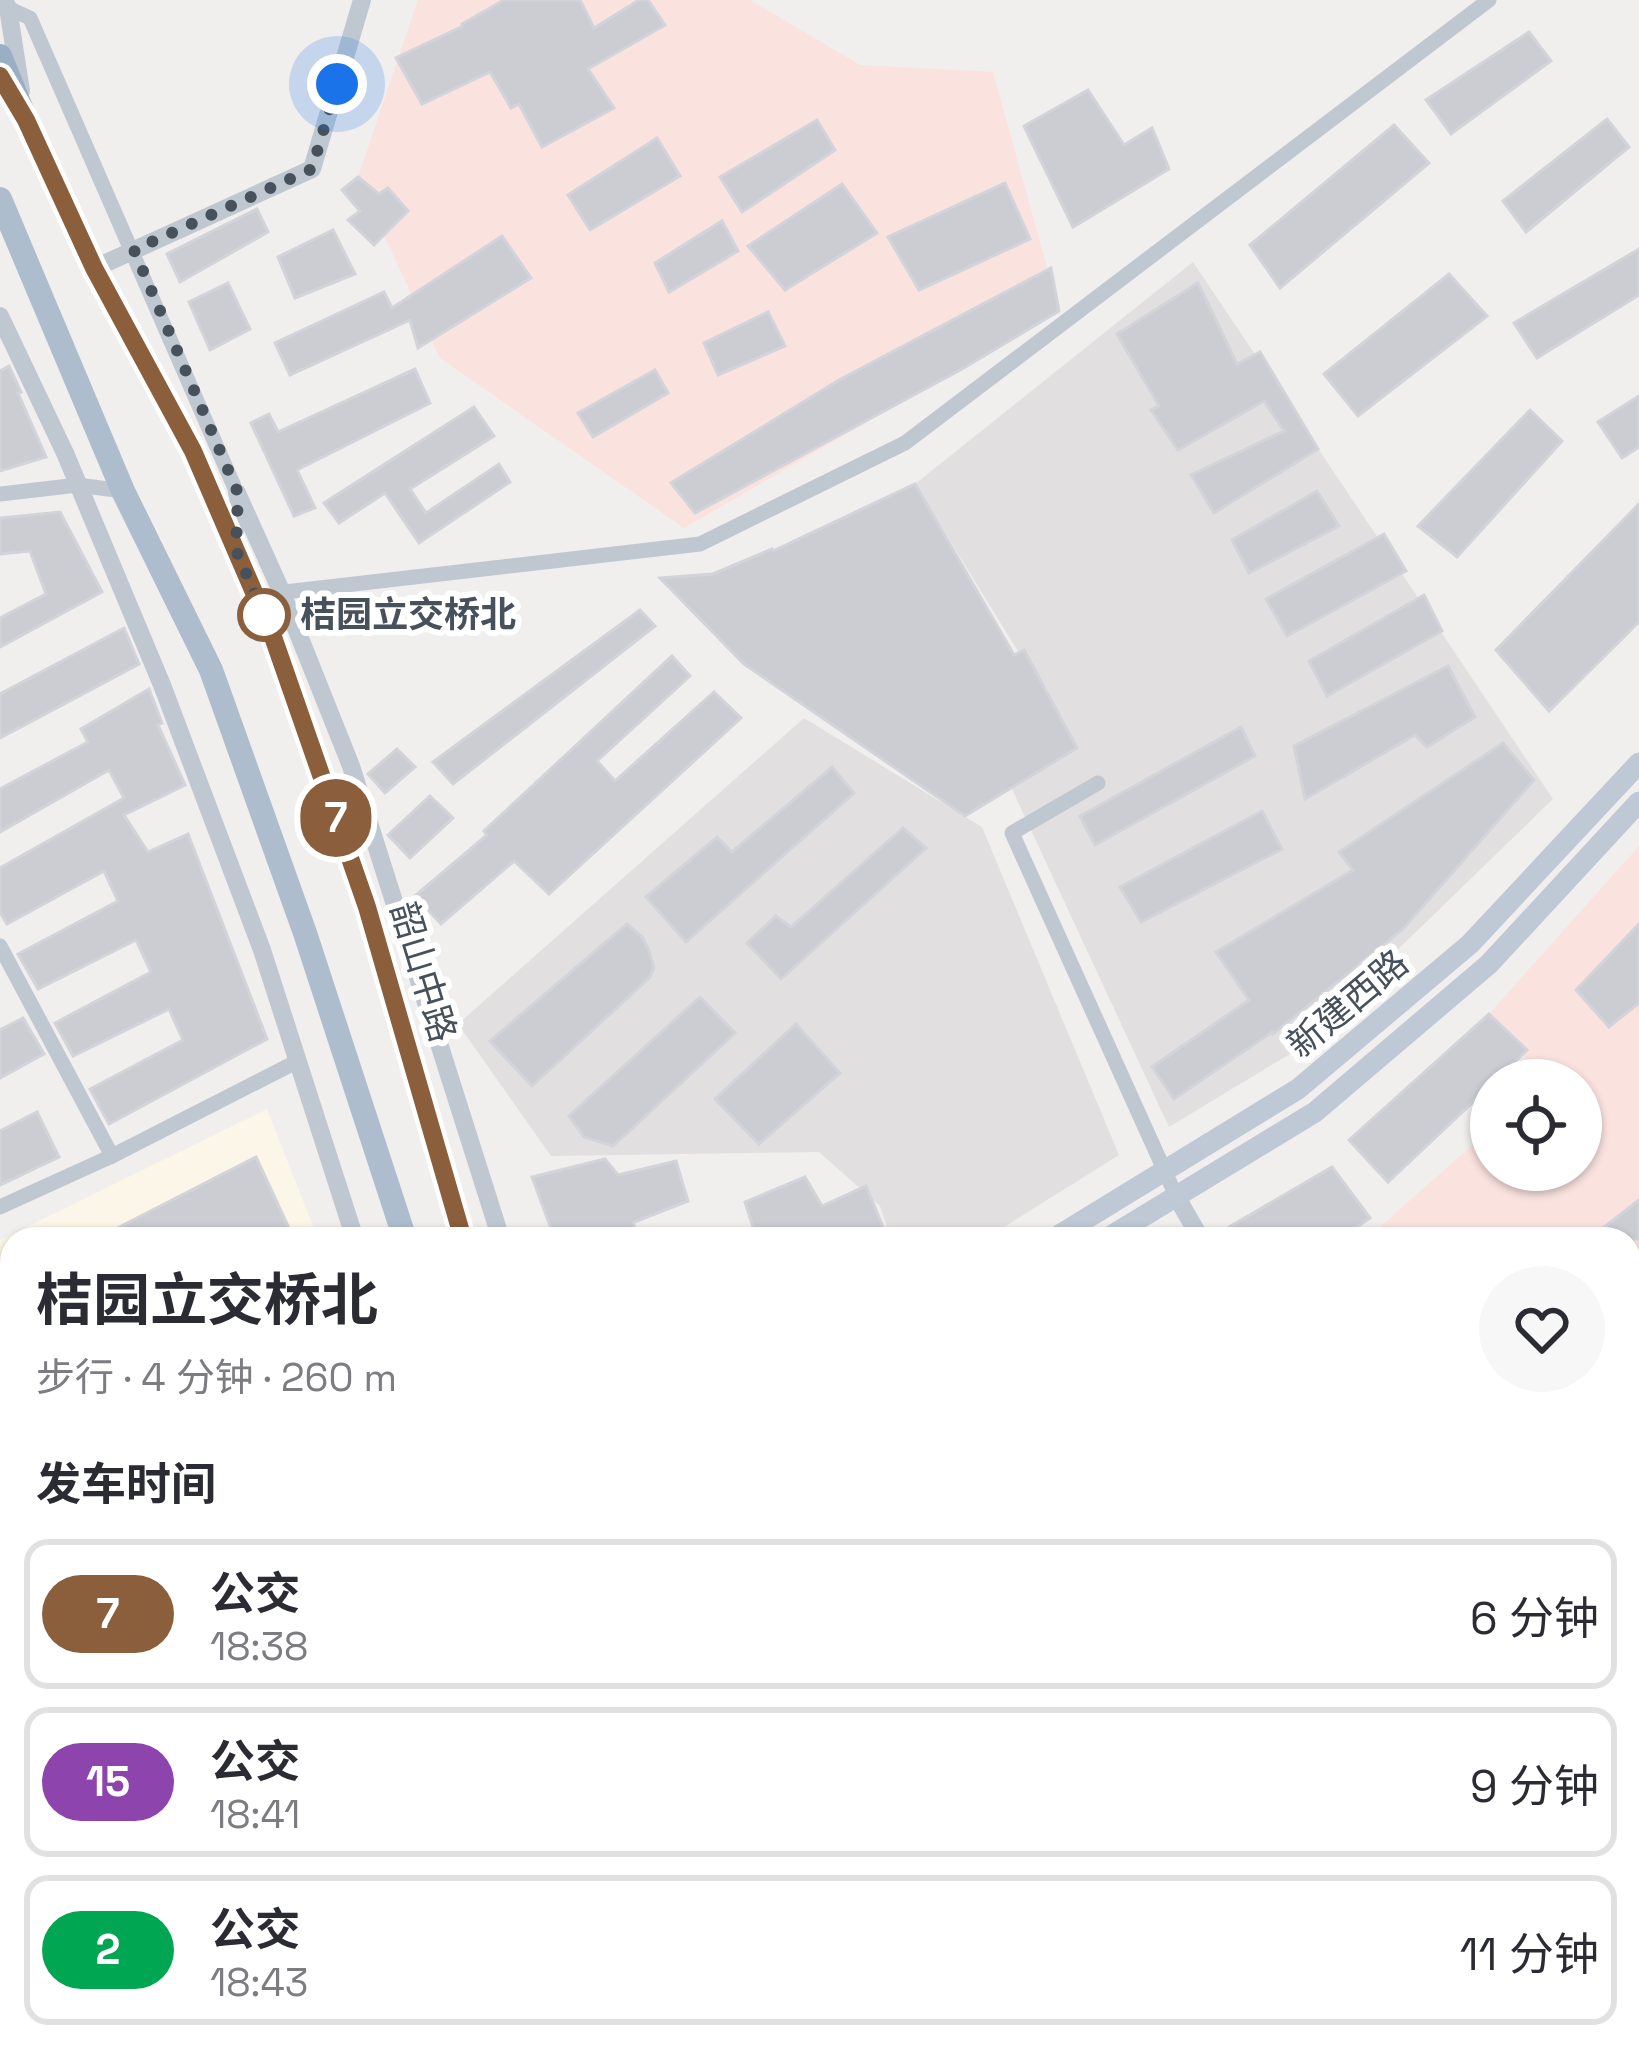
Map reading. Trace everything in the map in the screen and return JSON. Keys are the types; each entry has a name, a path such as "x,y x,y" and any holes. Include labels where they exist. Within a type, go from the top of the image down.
{"highway":[{"path":"0,56 26,120"}],"main road":[{"name":"韶山中路","path":"0,76 26,120 94,268 193,451 280,655 367,907 460,1227"},
{"path":"0,199 122,491 211,670 305,933 401,1227"},
{"name":"新建西路","path":"1073,1227 1298,1089 1470,944 1639,763"},
{"name":"新建西路","path":"1126,1227 1315,1112 1489,964 1639,802"}],"street":[{"path":"94,268 312,169 362,0"},
{"path":"256,596 700,544 905,443 1490,0"},
{"path":"6,4 30,17 282,592 351,766 497,1227"},
{"path":"6,4 26,120"},
{"path":"0,316 78,485 188,751 262,950 351,1227"},
{"path":"0,494 78,485 122,491"},
{"path":"236,550 238,493"},
{"path":"1098,783 1012,833 1164,1171 1194,1227"},
{"path":"0,946 112,1156"},
{"path":"0,1207 112,1156 298,1060"}],"shaded area":[{"path":"418,0 750,0 860,65 993,72 1059,311 684,528 440,358 358,177"},
{"path":"1193,262 1553,799 1290,1054 1169,1127 1011,787 1077,747 915,484"},
{"path":"804,718 982,827 1119,1155 1004,1227 887,1227 880,1206 819,1152 551,1156 458,1024"},
{"path":"1639,846 1639,1227 1380,1227 1470,1147 1470,1191 1602,1191 1602,1059 1526,1059 1489,1014"},
{"path":"267,1109 313,1227 26,1227"}],"building":[{"path":"504,0 580,0 594,28 639,0 648,0 665,25 588,69 614,108 542,147 519,104 511,108 490,72 422,104 396,58"},
{"path":"1529,32 1551,61 1451,134 1426,100"},
{"path":"1088,90 1124,145 1152,128 1169,169 1073,227 1024,126"},
{"path":"1607,119 1629,147 1526,232 1503,201"},
{"path":"817,120 835,150 742,212 720,177"},
{"path":"1394,125 1429,163 1280,288 1250,245"},
{"path":"657,138 680,176 590,230 568,195"},
{"path":"358,177 379,194 388,188 408,211 374,245 348,220 360,211 342,190"},
{"path":"1005,183 1030,239 919,290 888,237"},
{"path":"842,184 877,233 785,290 748,246"},
{"path":"257,209 268,232 180,282 167,254"},
{"path":"722,221 738,251 669,292 655,263"},
{"path":"333,230 355,274 295,298 278,257"},
{"path":"502,236 531,278 418,348 410,320 290,375 275,343 384,292 392,308"},
{"path":"1639,249 1639,295 1537,358 1514,323"},
{"path":"1051,268 1059,311 962,369 695,513 671,483 839,380"},
{"path":"1449,274 1487,316 1358,416 1324,374"},
{"path":"228,283 250,329 210,350 189,302"},
{"path":"1198,283 1237,364 1260,352 1318,449 1214,513 1191,475 1284,431 1264,401 1178,450 1151,410 1159,406 1117,334"},
{"path":"768,312 785,346 718,375 704,343"},
{"path":"9,366 46,457 0,471 0,371"},
{"path":"415,369 430,403 297,470 315,508 294,516 251,423 269,414 278,432"},
{"path":"655,370 668,393 593,437 578,413"},
{"path":"1639,396 1639,447 1622,458 1598,422"},
{"path":"474,407 494,436 410,489 426,513 499,464 510,482 419,543 385,493 339,523 324,503"},
{"path":"1530,410 1562,441 1457,557 1418,526"},
{"path":"915,484 1014,655 1024,650 1077,748 965,816 744,664 660,578 713,574"},
{"path":"1317,491 1339,526 1249,573 1232,540"},
{"path":"1639,504 1639,622 1549,711 1496,650"},
{"path":"60,512 102,592 0,647 0,618 46,594 30,551 0,554 0,518"},
{"path":"1384,534 1406,571 1287,636 1266,599"},
{"path":"1424,595 1442,631 1327,696 1309,661"},
{"path":"640,610 655,626 453,784 433,762"},
{"path":"124,628 139,664 0,738 0,694"},
{"path":"672,656 690,676 597,761 615,781 714,692 741,718 549,894 514,861 441,924 415,896 487,835 484,831"},
{"path":"1448,666 1475,717 1427,747 1415,735 1305,799 1294,746"},
{"path":"149,689 162,723 158,725 185,785 124,815 148,852 188,834 267,1039 109,1124 90,1089 183,1040 169,1009 73,1056 55,1023 151,972 136,940 38,989 18,954 118,901 104,871 7,924 0,912 0,868 124,798 109,770 0,832 0,789 88,742 81,729"},
{"path":"1241,727 1255,756 1095,845 1080,816"},
{"path":"1503,743 1534,780 1403,929 1273,1034 1174,1099 1152,1067 1249,1000 1216,952 1353,870 1339,852"},
{"path":"397,749 415,767 385,793 368,774"},
{"path":"832,767 854,793 686,942 646,897 717,837 732,852"},
{"path":"430,796 453,818 410,858 388,835"},
{"path":"1262,811 1282,849 1141,922 1120,887"},
{"path":"903,828 926,848 781,979 747,943 776,916 791,927"},
{"path":"627,924 649,951 654,968 649,978 532,1086 490,1041"},
{"path":"1639,924 1639,1003 1609,1027 1576,990"},
{"path":"700,997 735,1033 613,1146 584,1137 569,1116"},
{"path":"1489,1014 1527,1050 1518,1059 1470,1059 1470,1105 1388,1182 1349,1140"},
{"path":"23,1018 44,1054 0,1078 0,1030"},
{"path":"796,1024 840,1073 759,1144 715,1099"},
{"path":"37,1112 59,1157 0,1185 0,1131"},
{"path":"256,1157 288,1227 119,1227"},
{"path":"605,1159 618,1175 676,1161 688,1201 634,1222 634,1227 551,1227 532,1177"},
{"path":"1332,1167 1370,1218 1357,1227 1229,1227"},
{"path":"805,1177 822,1206 866,1186 883,1227 753,1227 745,1202"},
{"path":"1639,1200 1639,1227 1604,1227"}],"bus line":[{"name":"7","path":"0,76 26,120 94,268 193,451 272,634 367,907 460,1227"}],"place":[{"name":"桔园立交桥北","path":"264,615"}],"route":[{"path":"264,615 272,634 236,550 238,493 134,250 312,169 337,84"}]}
